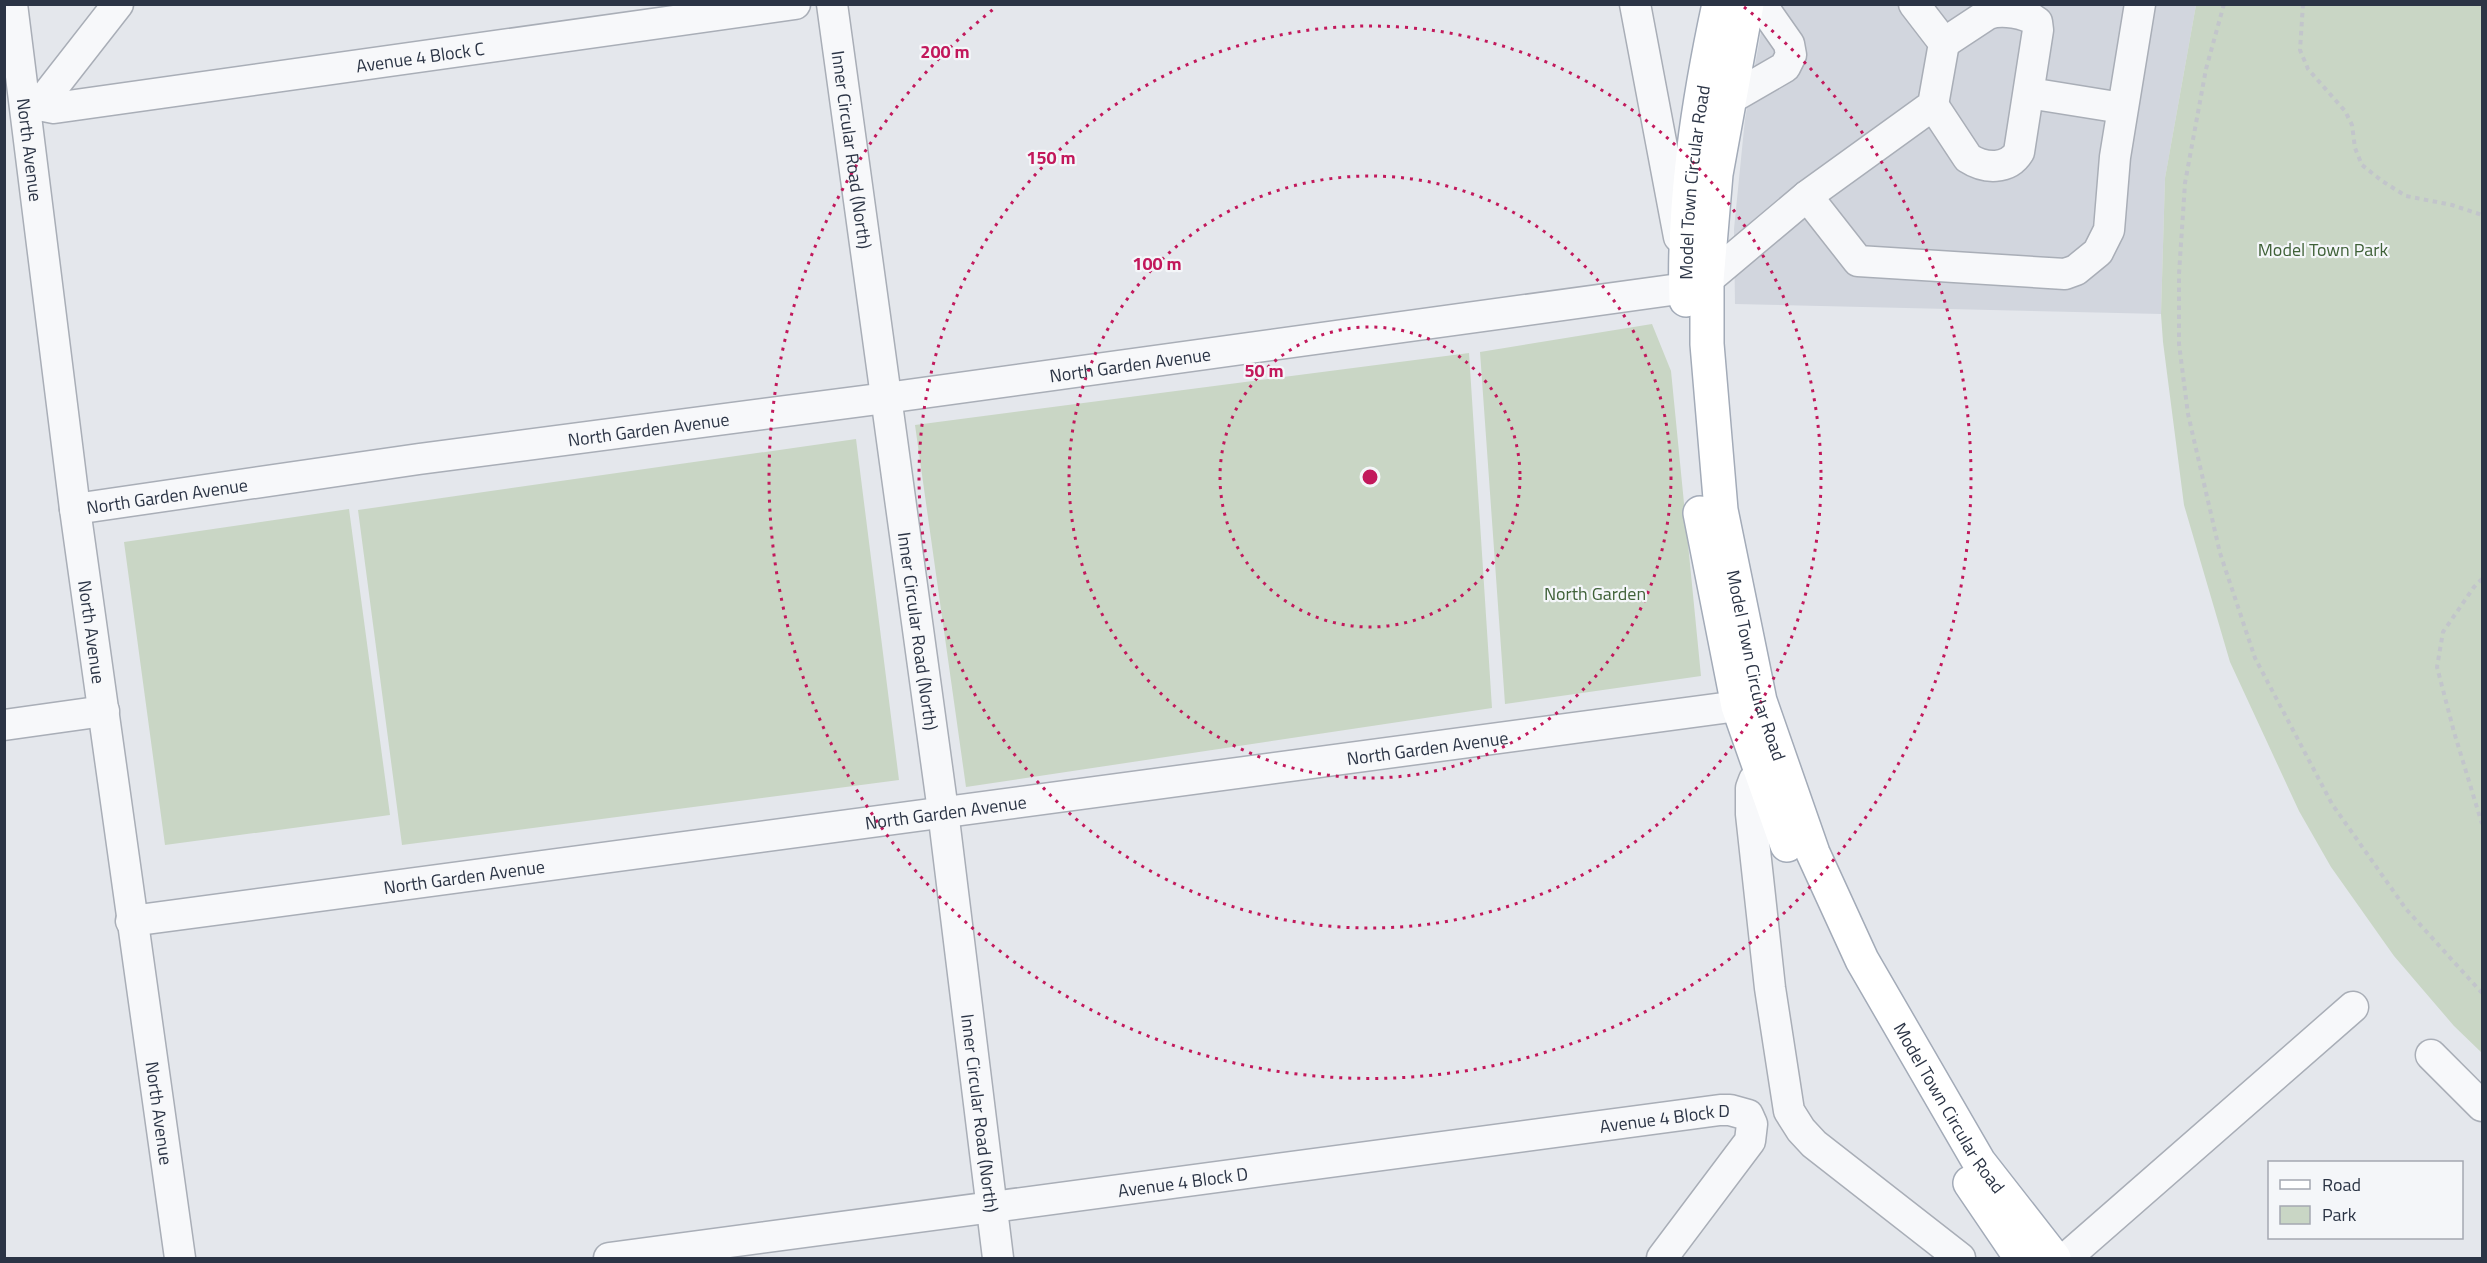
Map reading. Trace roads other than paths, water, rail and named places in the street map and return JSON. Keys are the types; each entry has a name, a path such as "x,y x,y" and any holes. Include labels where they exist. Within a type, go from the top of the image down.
{"main road":[{"name":"Model Town Circular Road","path":"1697,284 1688,196 1696,131 1719,4"},
{"name":"Model Town Circular Road","path":"1747,4 1728,100 1697,284 1689,383 1696,474 1711,577 1749,703 1862,960 1979,1162 2054,1258"},
{"name":"Model Town Circular Road","path":"1749,703 1762,777 1795,867 1842,968 1963,1173 2021,1258"}],"street":[{"name":"North Avenue","path":"12,4 75,509 180,1258"},
{"path":"25,109 47,95 118,4"},
{"name":"Avenue 4 Block C","path":"25,109 54,108 795,4"},
{"name":"Inner Circular Road (North)","path":"832,4 943,812 998,1258"},
{"path":"1635,4 1672,195 1697,284 1807,196 1933,105"},
{"path":"1728,100 1801,57 1761,4"},
{"path":"1914,4 1944,43"},
{"path":"1807,196 1858,261 2065,274 2076,270 2098,252 2109,230 2112,179 2140,4"},
{"path":"1995,11 2030,16 2037,22 2038,30 2029,93 2019,152 2009,164 2000,166 1975,163 1968,158 1933,105 1944,43 1995,11"},
{"path":"2029,93 2122,108"},
{"name":"North Garden Avenue","path":"75,509 419,459 886,398 1697,284"},
{"name":"North Garden Avenue","path":"131,921 1749,703"},
{"path":"4,725 104,711"},
{"path":"1762,777 1754,780 1751,788 1751,814 1770,988 1789,1111 1800,1130 1814,1144 1960,1258"},
{"path":"2066,1258 2353,1007"},
{"path":"2431,1055 2482,1106"},
{"name":"Avenue 4 Block D","path":"609,1258 991,1209 1720,1110 1748,1115 1752,1124"},
{"path":"1662,1258 1746,1147 1752,1133 1752,1124 1789,1111"}],"park label":[{"name":"Model Town Park","path":"2323,249"},
{"name":"North Garden","path":"1595,593"}]}
